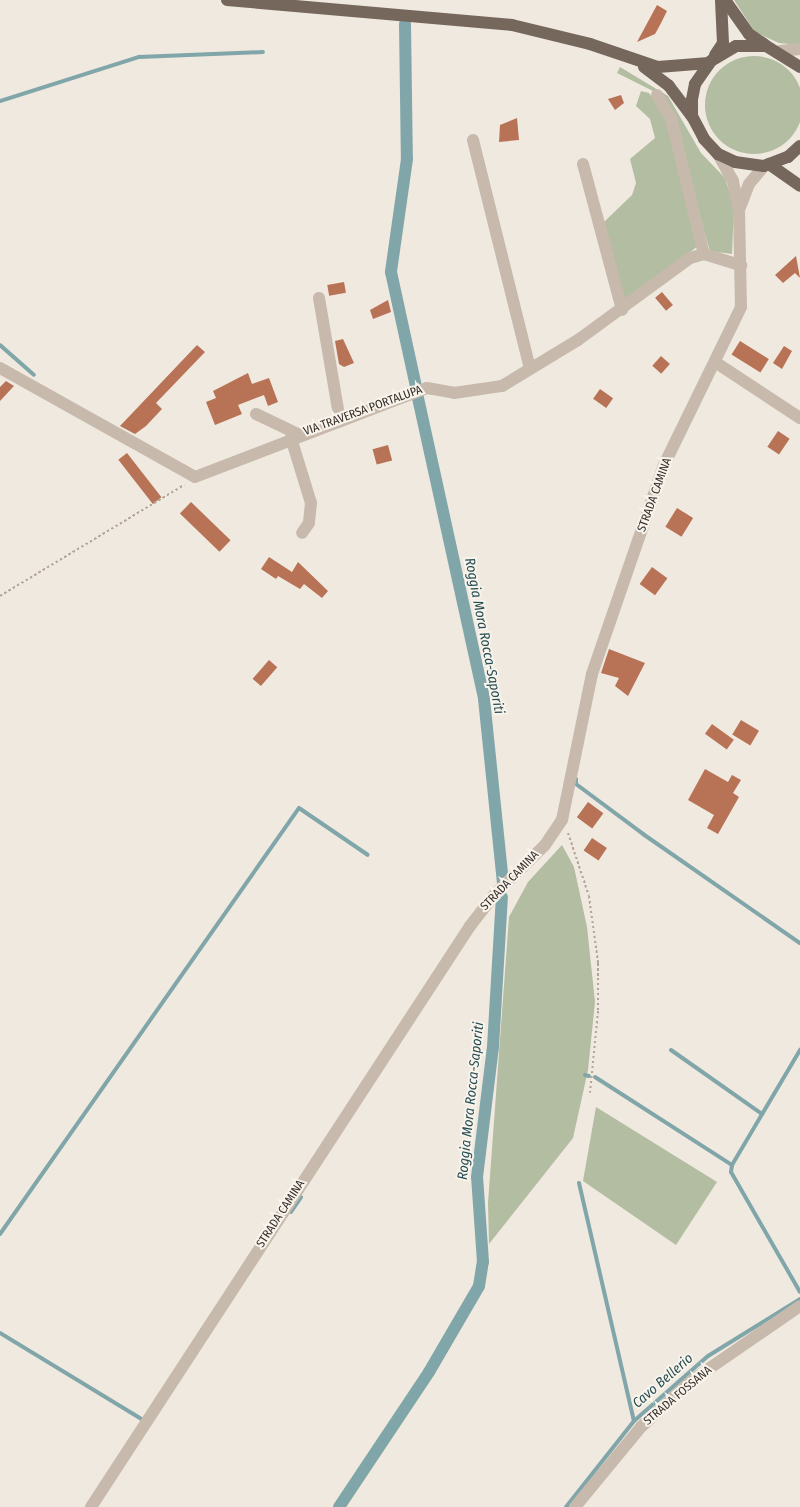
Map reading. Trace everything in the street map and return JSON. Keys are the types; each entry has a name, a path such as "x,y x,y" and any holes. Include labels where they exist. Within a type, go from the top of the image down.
{"main road":[{"path":"227,0 512,25 590,44 638,62 673,70 710,62 736,46 766,46 780,50 800,67"},
{"path":"692,116 695,84 722,43 721,0"},
{"path":"725,0 749,34 766,46"},
{"path":"638,62 668,86 692,116 718,154 743,165 766,165 788,157 800,146"},
{"path":"766,165 800,186"}],"street":[{"path":"780,50 800,49"},
{"path":"657,95 671,118 704,254 741,265"},
{"path":"473,140 530,368"},
{"path":"718,154 733,181 739,210"},
{"path":"583,164 622,310"},
{"path":"739,210 748,184 766,165"},
{"name":"STRADA CAMINA","path":"91,1507 470,926 494,895 545,845 562,820 592,674 664,465 741,307 739,210"},
{"name":"VIA TRAVERSA PORTALUPA","path":"196,477 296,436 427,388 481,392 502,386 622,310 690,258 704,254"},
{"path":"319,298 340,421"},
{"path":"715,362 800,418"},
{"path":"0,368 196,477"},
{"path":"256,414 296,436 311,503 309,523 302,533"},
{"name":"STRADA FOSSANA","path":"575,1507 641,1427 691,1380 800,1306"}],"path":[{"path":"0,596 196,477"},
{"path":"562,820 589,896 598,963 598,1011 590,1092"}],"green space":[{"path":"734,0 800,0 800,45 779,43 755,32"},
{"path":"754,56 773,60 789,70 799,86 803,105 799,124 789,140 773,150 754,154 735,150 719,140 709,124 705,105 709,86 719,70 735,60"},
{"path":"620,67 668,96 701,153 725,178 734,206 732,254 710,251 684,162 653,91 617,73"},
{"path":"641,91 649,93 665,115 698,246 625,302 604,222 632,195 636,183 630,159 655,138 650,119 636,106"},
{"path":"562,845 574,867 587,927 595,1002 588,1070 573,1138 489,1244 488,1203 509,917 528,882"},
{"path":"596,1107 717,1182 676,1245 583,1181"}],"building":[{"path":"657,5 667,11 660,25 655,34 637,42"},
{"path":"621,95 624,103 615,110 608,99"},
{"path":"517,118 519,140 499,142 500,125"},
{"path":"796,256 800,278 795,273 783,283 775,275"},
{"path":"344,282 346,293 329,296 327,285"},
{"path":"662,292 673,305 666,311 655,298"},
{"path":"388,300 391,312 373,319 370,310"},
{"path":"343,339 354,363 344,367 339,364 335,341"},
{"path":"740,341 769,359 760,373 732,355"},
{"path":"197,345 205,352 156,403 162,409 146,426 135,434 120,426"},
{"path":"784,346 792,351 782,369 773,363"},
{"path":"661,356 670,364 661,374 652,366"},
{"path":"248,373 252,384 269,378 278,402 268,406 264,395 238,405 242,414 215,425 206,402 216,398 213,391"},
{"path":"6,381 14,386 0,401 0,387"},
{"path":"600,389 613,398 606,408 593,399"},
{"path":"778,431 790,439 779,455 767,447"},
{"path":"388,445 392,460 377,465 373,449"},
{"path":"127,453 161,497 153,504 118,460"},
{"path":"191,502 231,540 219,552 180,514"},
{"path":"677,508 693,518 681,537 665,527"},
{"path":"269,557 292,572 298,562 328,591 322,598 304,584 300,589 278,576 276,579 261,569"},
{"path":"652,567 667,578 655,595 640,584"},
{"path":"609,649 645,663 628,696 615,686 619,678 601,673"},
{"path":"269,660 277,667 261,686 253,679"},
{"path":"741,720 759,731 750,745 732,735"},
{"path":"712,724 734,740 727,750 705,734"},
{"path":"705,769 728,782 732,775 741,780 733,793 739,797 718,834 707,828 714,815 688,800"},
{"path":"588,802 603,813 592,829 577,817"},
{"path":"592,838 607,848 599,861 584,850"}],"waterway":[{"name":"Roggia Mora Rocca-Saporiti","path":"405,24 407,159 391,272 416,387"},
{"path":"0,101 139,57 263,52"},
{"path":"0,345 34,375"},
{"name":"Roggia Mora Rocca-Saporiti","path":"418,398 484,699 503,883"},
{"path":"576,779 576,784 643,834 800,943"},
{"path":"0,1234 299,808 368,855"},
{"name":"Roggia Mora Rocca-Saporiti","path":"339,1507 429,1372 479,1286 483,1262 477,1177 493,1047 502,897"},
{"path":"671,1050 762,1114"},
{"name":"Cavo Bellerio","path":"732,1165 800,1050"},
{"path":"585,1075 589,1076"},
{"name":"Cavo Bellerio","path":"595,1077 732,1165 731,1172 800,1292"},
{"path":"579,1183 634,1421"},
{"path":"291,1212 301,1197"},
{"name":"Cavo Bellerio","path":"566,1507 634,1421 708,1356 800,1299"},
{"path":"0,1333 143,1420"}]}
